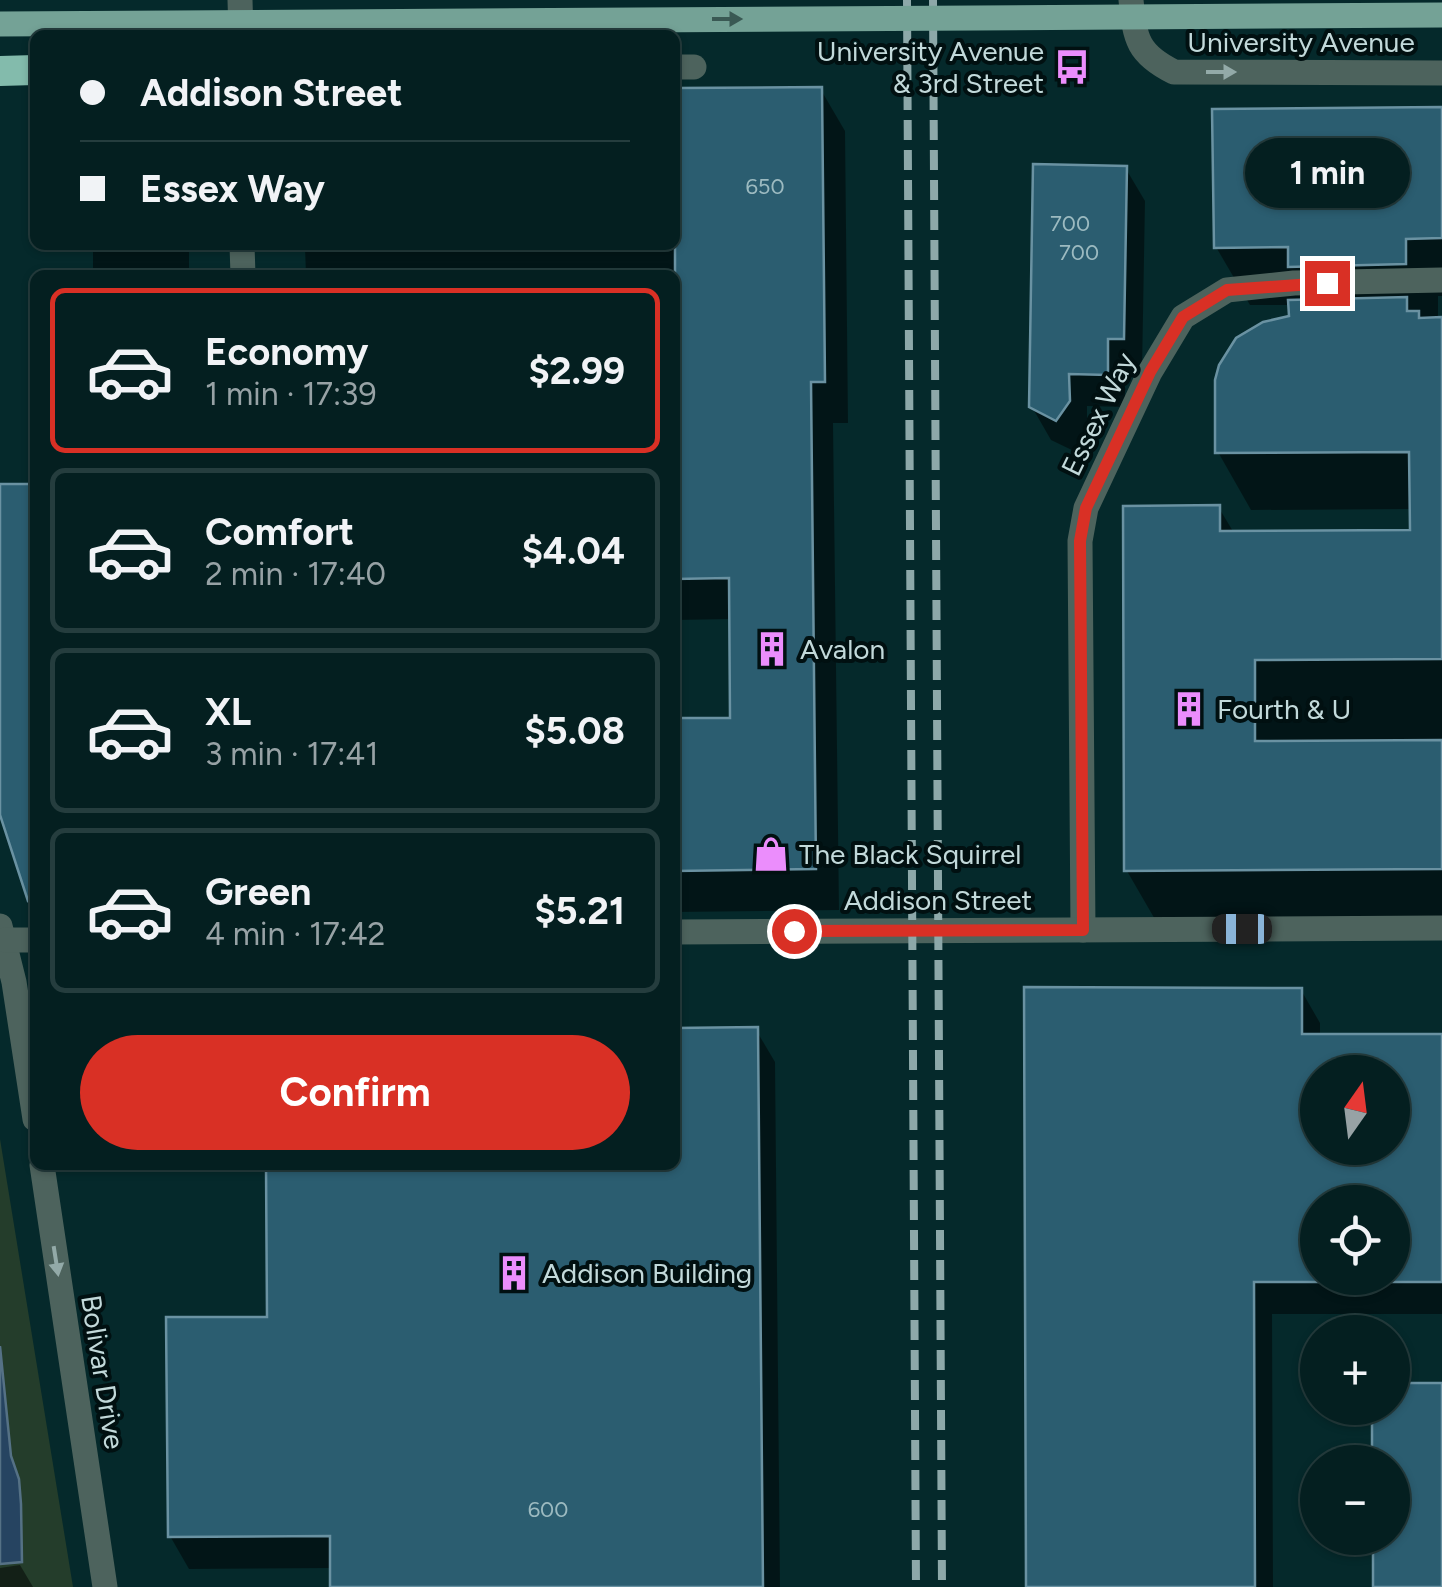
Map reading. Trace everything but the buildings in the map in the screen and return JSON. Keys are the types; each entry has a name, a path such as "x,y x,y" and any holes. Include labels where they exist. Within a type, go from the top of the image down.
{"highway":[{"path":"0,71 30,70"}],"main road":[{"name":"University Avenue","path":"0,24 1442,15"}],"street":[{"path":"240,0 240,30"},
{"name":"University Avenue","path":"1131,0 1138,40 1148,60 1174,72 1442,73"},
{"name":"Essex Way","path":"1083,930 1080,541 1086,508 1150,372 1183,317 1227,290 1442,280"},
{"name":"Addison Street","path":"680,932 1442,928"},
{"path":"30,939 2,933 30,1091"},
{"name":"Bolivar Drive","path":"43,1170 106,1587"}],"green space":[{"path":"0,1139 73,1587 0,1587"}],"water":[{"path":"0,1346 11,1456 19,1479 22,1562 0,1564"}],"railway":[{"path":"907,0 916,1587"},
{"path":"933,0 942,1587"}],"place":[{"name":"University Avenue & 3rd Street","path":"1072,67"},
{"name":"Avalon","path":"772,649"},
{"name":"Fourth & U","path":"1189,709"},
{"name":"The Black Squirrel","path":"771,854"},
{"name":"Addison Building","path":"514,1273"}],"route":[{"path":"794,931 1083,930 1080,541 1086,508 1150,372 1183,317 1227,290 1327,283"}]}
